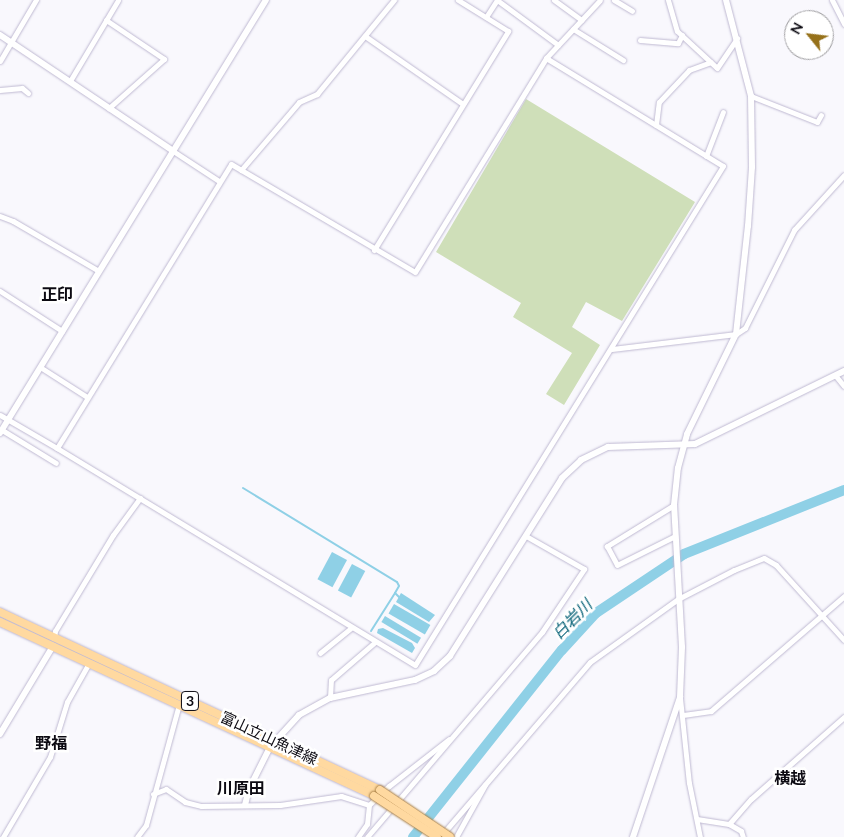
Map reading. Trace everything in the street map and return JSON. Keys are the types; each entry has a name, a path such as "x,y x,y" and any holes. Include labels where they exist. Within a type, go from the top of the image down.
{"main road":[{"name":"富山立山魚津線","path":"0,612 89,663 270,747 377,793"},
{"name":"富山立山魚津線","path":"0,622 54,642 276,740 395,803 444,834"}],"street":[{"path":"0,61 36,0"},
{"path":"70,81 118,0"},
{"path":"56,463 1,431 266,0"},
{"path":"241,170 299,102 318,94 394,0"},
{"path":"374,250 508,31 458,0"},
{"path":"486,17 497,0 558,45"},
{"path":"554,0 582,20"},
{"path":"57,448 231,164 374,250 415,272 546,58 600,0"},
{"path":"614,0 632,11"},
{"path":"668,0 677,31 717,68 738,37"},
{"path":"700,837 689,783 680,697 674,506 684,444 736,334 752,167 751,96 738,37 726,0"},
{"path":"832,0 844,23"},
{"path":"106,20 164,59 110,108"},
{"path":"573,29 623,60"},
{"path":"0,35 219,181"},
{"path":"640,40 678,43 682,35"},
{"path":"365,36 463,104"},
{"path":"0,415 415,665 612,349 723,166 546,58"},
{"path":"656,125 659,102 689,70 711,62"},
{"path":"0,90 22,88 28,93"},
{"path":"751,96 817,122 821,115"},
{"path":"706,156 722,112"},
{"path":"612,349 736,334 745,328 794,230 844,175"},
{"path":"0,216 14,220 99,271"},
{"path":"0,291 62,331"},
{"path":"40,368 87,397"},
{"path":"245,805 270,747 299,715 330,698 415,680 434,671 458,645 562,478 581,460 608,447 694,444 844,371"},
{"path":"835,375 844,386"},
{"path":"0,734 54,642 55,631 108,543 140,498"},
{"path":"674,506 607,546 617,565 676,536"},
{"path":"367,837 542,632 584,569 526,536"},
{"path":"444,834 486,781 590,662 678,599 734,570 764,558 776,565 844,640"},
{"path":"683,715 711,711 844,596"},
{"path":"320,653 352,628"},
{"path":"330,698 332,680 375,642"},
{"path":"3,837 50,757 67,702 89,663"},
{"path":"633,837 680,697"},
{"path":"137,837 146,825 179,704"},
{"path":"729,824 751,799 844,717"},
{"path":"358,837 367,824 368,805 430,752 449,739"},
{"path":"456,837 480,798 486,781"},
{"path":"153,794 166,789 185,802 201,806 280,805 342,796 368,805"},
{"path":"697,819 729,824 741,831 743,837"}],"green space":[{"path":"526,99 695,202 622,321 586,302 572,327 600,345 564,405 546,394 572,353 513,317 521,303 436,252"}],"water":[{"path":"332,552 347,560 332,587 317,579"},
{"path":"352,564 365,571 351,598 338,590"},
{"path":"401,593 435,615 429,622 396,602"},
{"path":"394,604 430,625 425,635 388,614"},
{"path":"385,616 421,638 417,644 381,622"},
{"path":"383,628 412,643 415,648 412,653 377,633 378,629"}],"waterway":[{"path":"243,488 397,582 399,586 395,593"},
{"name":"白岩川","path":"413,837 562,650 596,613 684,554 844,490"},
{"path":"371,631 395,593 399,597"}],"district":[{"name":"正印","path":"57,294"},
{"name":"野福","path":"51,743"},
{"name":"横越","path":"790,778"},
{"name":"川原田","path":"241,788"}]}
